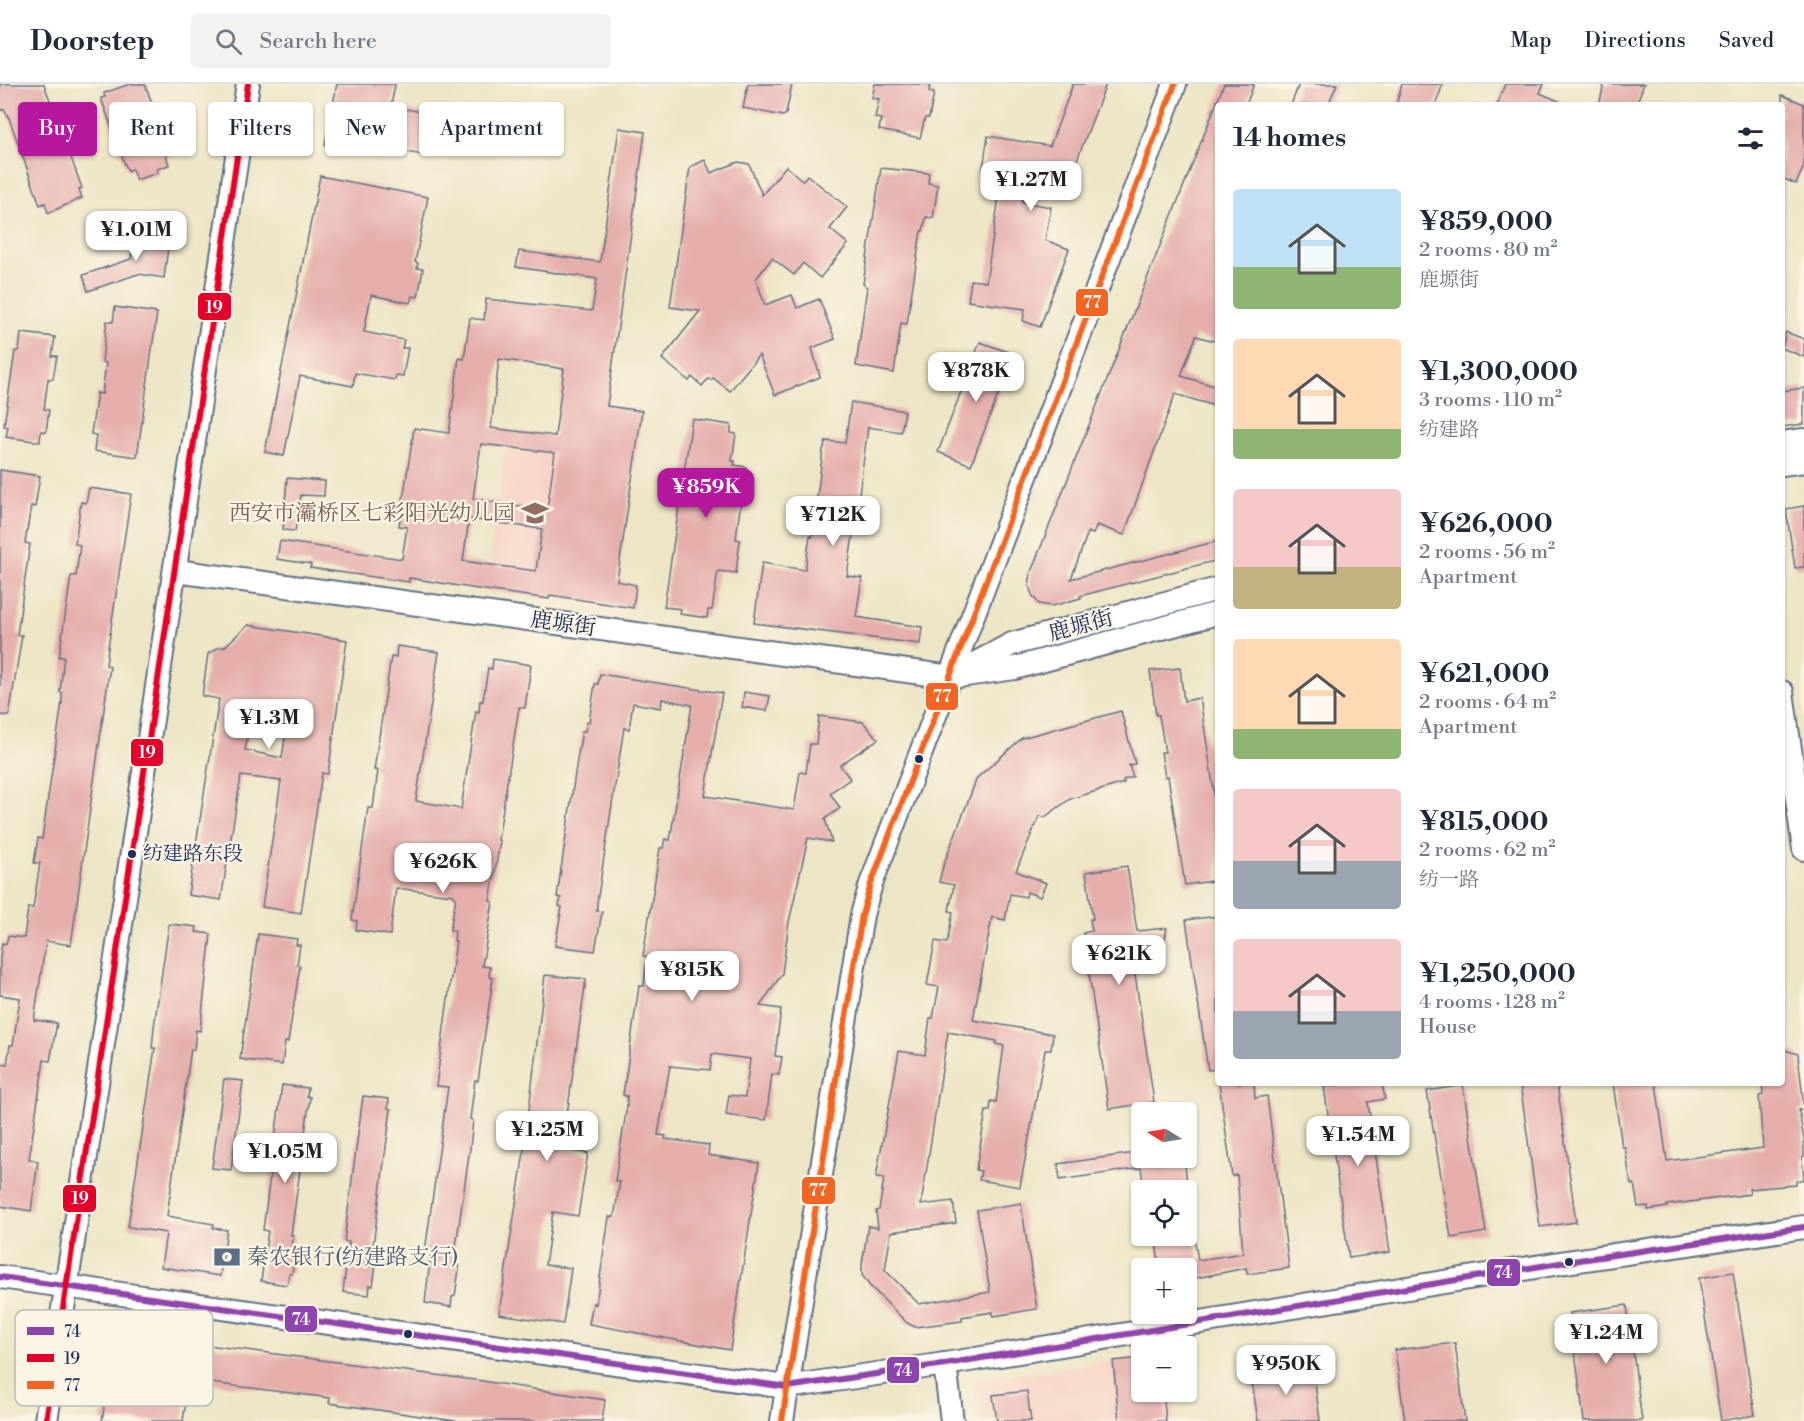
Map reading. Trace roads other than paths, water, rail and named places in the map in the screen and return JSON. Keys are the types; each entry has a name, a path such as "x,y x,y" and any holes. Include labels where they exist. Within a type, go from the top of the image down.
{"street":[{"path":"62,1310 176,571 248,84"},
{"path":"782,1421 862,915 871,884 1175,84"},
{"path":"1785,443 1804,440"},
{"path":"1785,464 1804,461"},
{"name":"鹿塬街","path":"176,571 951,677 1015,668 1215,614"},
{"name":"鹿塬街","path":"951,677 1012,644 1215,590"},
{"path":"1785,714 1804,849"},
{"path":"0,1276 65,1287 787,1387 945,1364 1566,1262 1804,1227"},
{"path":"945,1364 952,1421"},
{"path":"46,1421 48,1406"}],"place":[{"name":"西安市灞桥区七彩阳光幼儿园","path":"535,513"},
{"name":"纺建路东段","path":"132,854"},
{"name":"秦农银行(纺建路支行)","path":"227,1257"}]}
